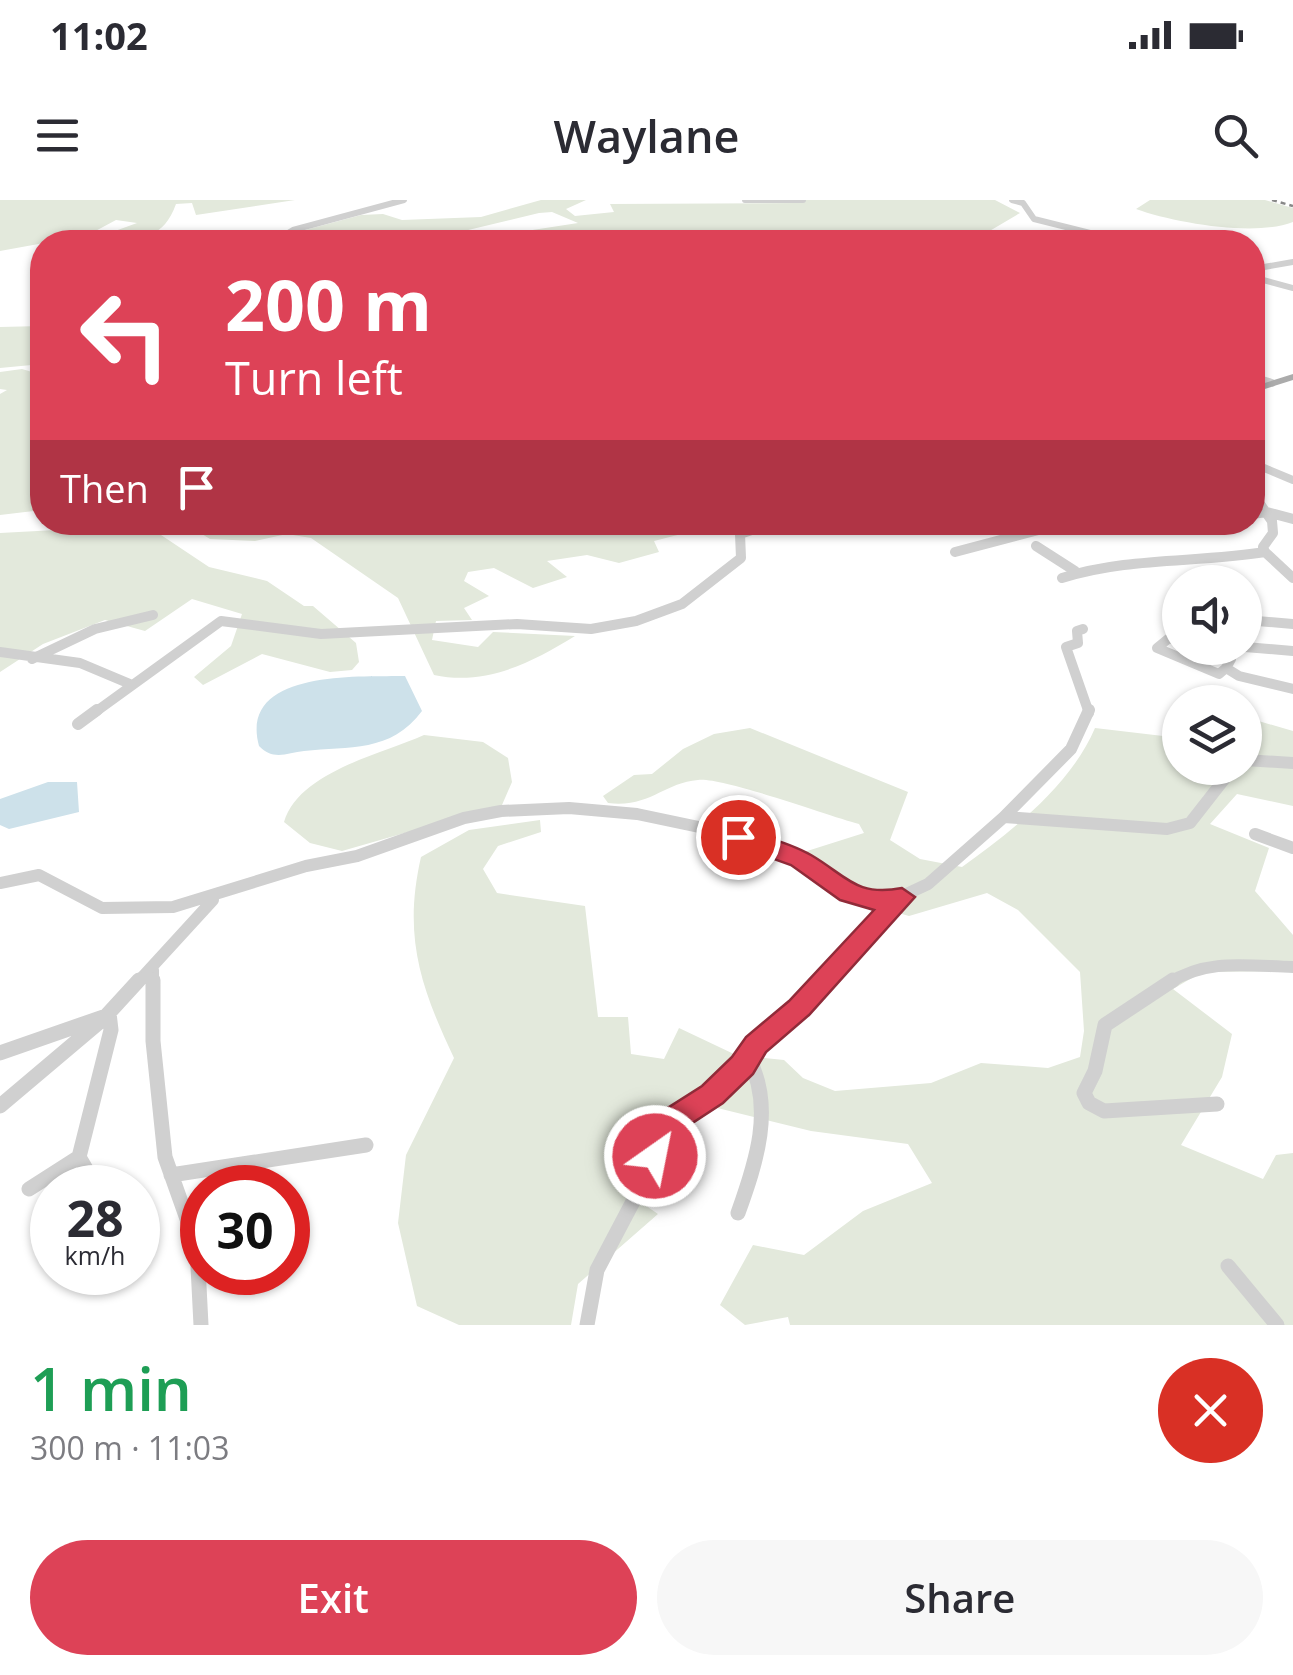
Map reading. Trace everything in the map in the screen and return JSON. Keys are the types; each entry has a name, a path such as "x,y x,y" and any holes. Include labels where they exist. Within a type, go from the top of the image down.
{"main road":[{"path":"1265,385 1293,377"}],"street":[{"path":"293,230 404,200"},
{"path":"745,200 803,200"},
{"path":"1012,200 1022,204 1034,219 1078,230"},
{"path":"1265,267 1293,262"},
{"path":"1265,282 1293,288"},
{"path":"1265,381 1272,383"},
{"path":"1265,468 1293,480"},
{"path":"1265,509 1273,533 1263,547 1265,552 1293,578"},
{"path":"1267,512 1293,519"},
{"path":"78,724 221,621 321,634 517,624 591,629 636,620 700,594 741,558 740,535"},
{"path":"955,552 1020,535"},
{"path":"1009,538 1040,545 1075,571"},
{"path":"1062,578 1106,564 1186,562 1265,552"},
{"path":"32,658 95,629 153,614"},
{"path":"1262,621 1293,624"},
{"path":"0,883 26,873 48,873 87,903 115,911 212,900 308,866 356,856 428,828 500,811 590,809 636,812 771,846 850,894 876,902 902,897 928,884 980,829 1004,816 1070,751 1087,724 1090,710 1066,647 1078,643 1078,631 1082,629"},
{"path":"1262,648 1293,651"},
{"path":"0,652 80,663 130,684"},
{"path":"1198,665 1219,674 1228,665"},
{"path":"1226,668 1239,676 1293,689"},
{"path":"1262,761 1293,764"},
{"path":"1004,816 1167,829 1190,823 1220,785"},
{"path":"1255,834 1293,848"},
{"path":"588,1325 596,1270 677,1118 712,1094 902,897"},
{"path":"0,1106 108,1015 212,900"},
{"path":"1218,1104 1104,1110 1089,1103 1084,1093 1095,1070 1105,1025 1190,970 1210,965 1293,967"},
{"path":"152,970 153,1041 165,1157 197,1247 201,1325"},
{"path":"0,1053 108,1015"},
{"path":"67,1165 79,1157 110,1030 108,1015"},
{"path":"738,1213 757,1163 760,1081 748,1057"},
{"path":"171,1175 366,1145"},
{"path":"79,1157 84,1165"},
{"path":"1228,1266 1277,1325"}],"shaded area":[{"path":"0,200 295,200 196,215 192,203 176,204 159,230 118,230 137,223 116,220 97,230 30,230 30,246 0,251"},
{"path":"541,200 586,200 566,209 575,216 614,212 610,204 797,203 793,200 995,200 1020,213 991,230 532,230 578,223 552,212 468,230 305,230 361,215 383,214 402,220 481,217"},
{"path":"1150,200 1265,200 1293,208 1293,222 1237,228 1172,219 1136,209"},
{"path":"30,326 30,365 0,368 0,327"},
{"path":"30,371 30,511 0,515 0,394 7,390 0,389 0,372"},
{"path":"0,533 161,535 209,567 267,581 304,606 313,606 356,643 359,662 352,670 330,672 262,654 203,685 194,677 231,646 242,614 192,599 145,631 105,620 43,644 0,672"},
{"path":"204,535 282,535 255,541 210,539"},
{"path":"293,535 678,535 654,541 659,552 619,563 587,555 547,561 567,577 533,588 494,568 468,572 464,581 489,596 464,608 472,620 436,621 432,640 478,647 493,632 575,636 508,670 453,678 434,675 398,598 311,538"},
{"path":"1262,722 1293,731 1293,806 1237,794 1210,824 1269,848 1255,891 1293,935 1293,971 1202,972 1173,989 1232,1034 1222,1077 1181,1145 1263,1179 1276,1155 1293,1153 1293,1325 790,1325 788,1317 745,1325 720,1305 753,1245 804,1255 863,1211 932,1183 908,1144 811,1131 689,1101 655,1133 623,1190 658,1214 578,1284 571,1325 459,1325 417,1306 398,1223 406,1155 454,1058 432,1007 418,960 414,912 421,857 469,830 540,820 541,832 498,846 483,869 497,893 585,906 598,1017 628,1017 631,1054 664,1059 679,1028 736,1055 784,1060 803,1078 835,1091 931,1083 981,1063 1048,1068 1080,1057 1084,1031 1080,972 1018,910 987,893 909,916 881,908 804,852 864,833 859,824 752,790 698,780 635,802 608,803 603,796 634,775 652,774 683,749 714,734 750,728 908,792 890,840 920,859 962,867 1038,806 1071,769 1095,728 1162,736 1162,785 1262,785"},
{"path":"424,735 483,742 508,758 512,782 502,805 342,851 310,843 284,822 292,805 323,778"}],"water":[{"path":"405,676 422,711 410,725 383,741 280,755 259,746 257,721 267,703 284,690 333,678"},
{"path":"48,782 77,782 79,812 9,829 0,825 0,799"}],"railway":[{"path":"1272,200 1293,206"}],"route":[{"path":"655,1156 677,1118 712,1094 742,1066 756,1044 799,1008 902,897 876,902 850,894 800,859 738,837"}]}
